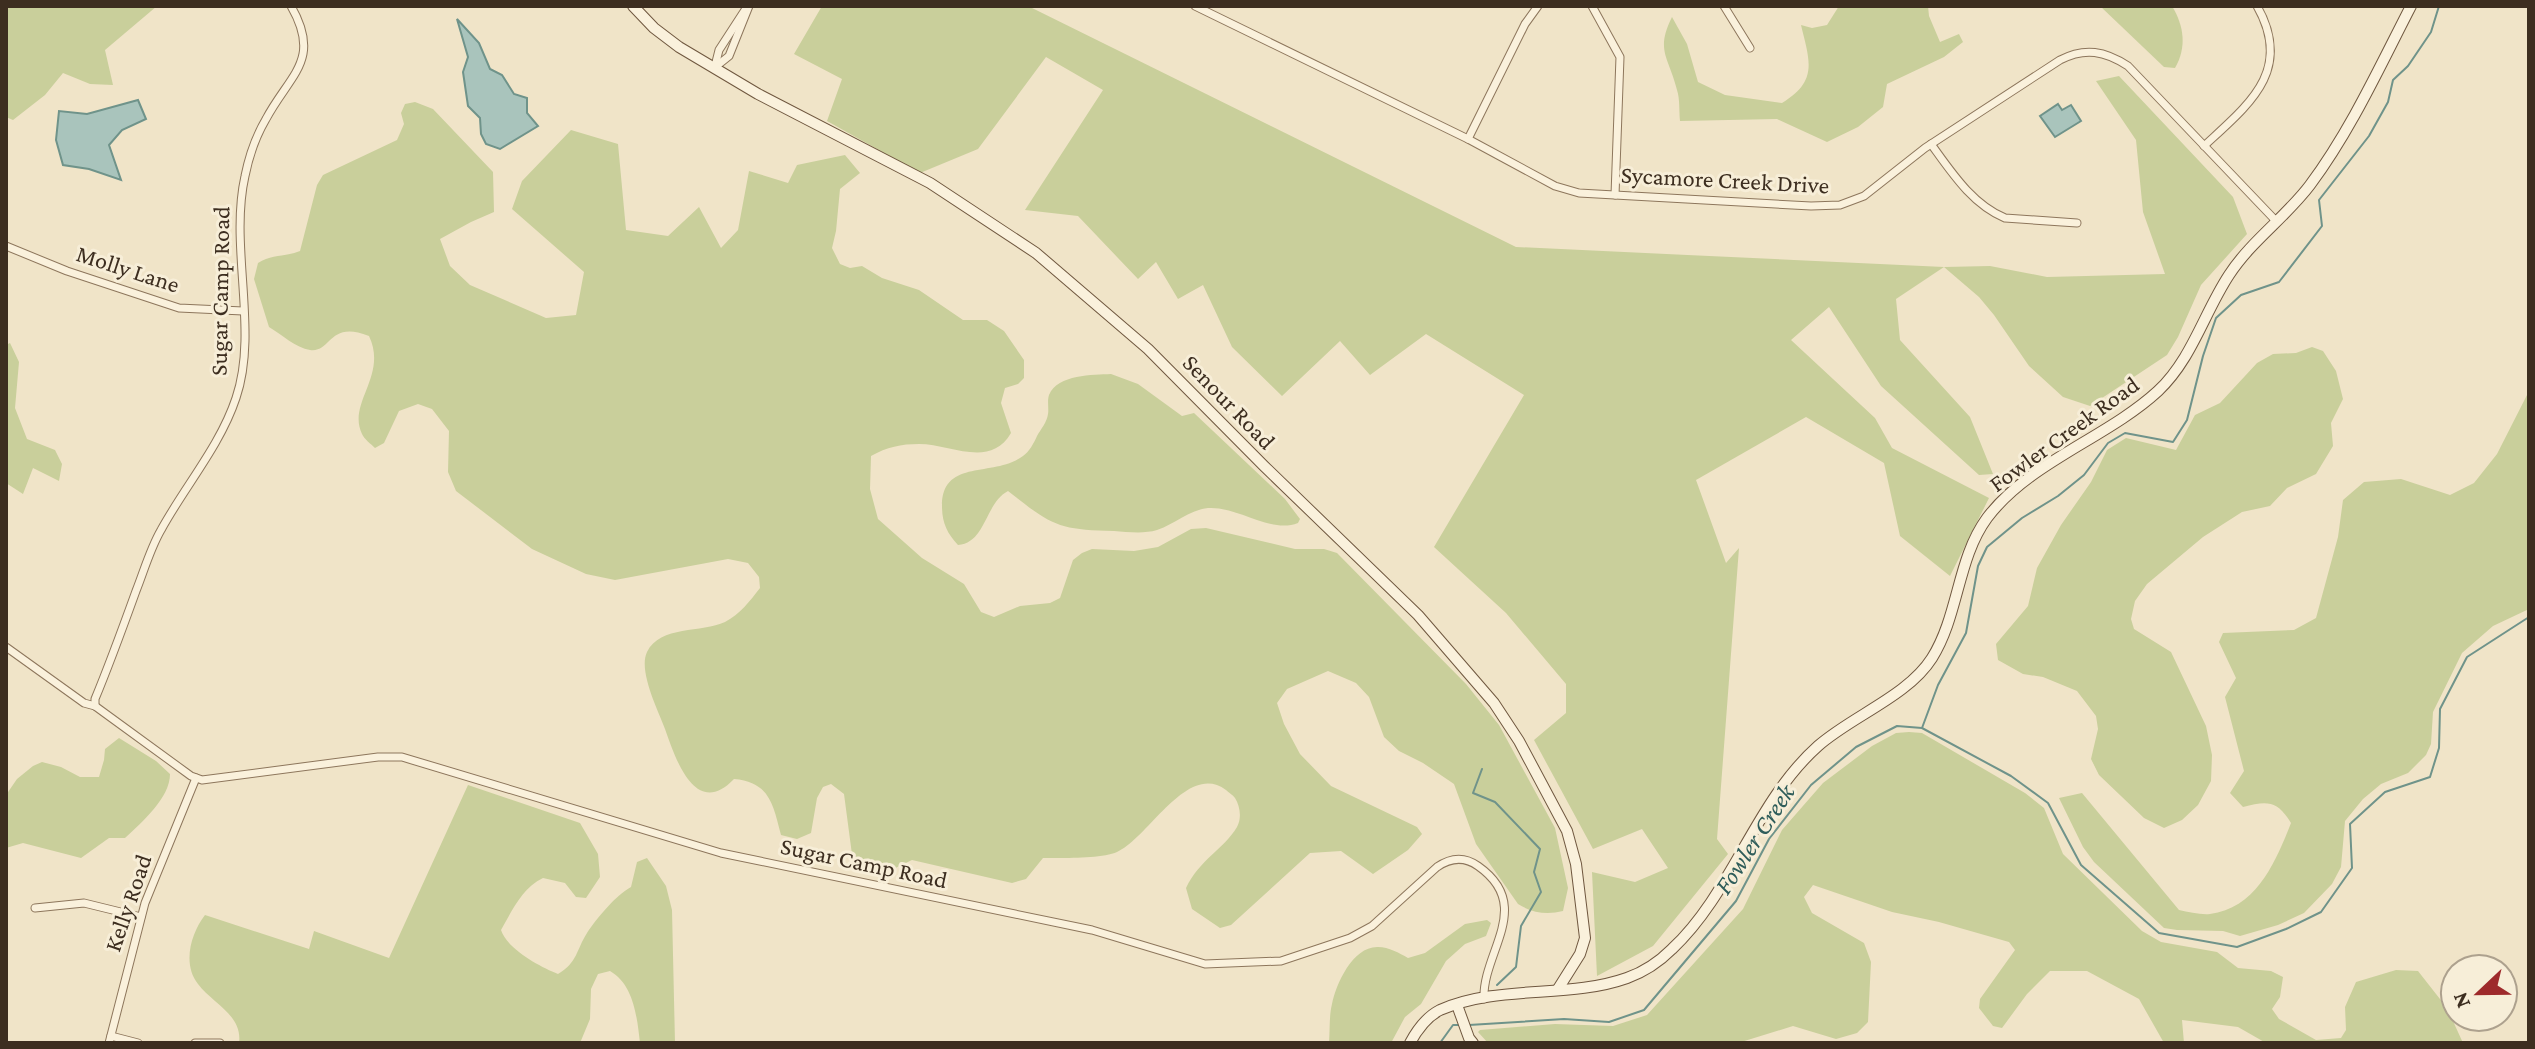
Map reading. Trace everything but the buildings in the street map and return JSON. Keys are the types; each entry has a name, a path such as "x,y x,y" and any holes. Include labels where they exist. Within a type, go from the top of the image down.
{"main road":[{"name":"Senour Road","path":"633,6 664,35 714,68 930,183 1036,253 1148,349 1446,645 1494,703 1519,741 1557,811 1573,849 1585,938 1580,954 1558,989"},
{"name":"Fowler Creek Road","path":"1410,1043 1420,1026 1436,1012 1484,999 1608,983 1639,973 1656,963 1685,935 1797,767 1835,733 1905,686 1928,664 1947,629 1976,535 1996,507 2021,485 2158,390 2183,362 2230,273 2309,186 2331,152 2379,71 2411,6"},
{"path":"1457,1005 1471,1041"}],"street":[{"name":"Sugar Camp Road","path":"95,706 153,546 234,403 242,371 240,215 245,175 255,141 296,74 304,54 304,36 291,6"},
{"path":"714,68 729,56 749,6"},
{"name":"Sycamore Creek Drive","path":"1195,6 1468,139 1555,186 1579,193 1811,206 1840,205 1864,196 1931,144 2060,60 2082,51 2110,55 2128,66 2277,222"},
{"path":"1468,139 1525,24 1538,6"},
{"path":"1592,6 1620,57 1615,195"},
{"path":"1724,6 1750,48"},
{"path":"2204,146 2252,100 2267,76 2270,43 2257,6"},
{"path":"1931,144 1964,188 1996,214 2005,218 2077,223"},
{"name":"Molly Lane","path":"6,246 67,271 179,308 243,311"},
{"path":"6,647 196,778"},
{"name":"Sugar Camp Road","path":"196,778 209,781 378,757 402,757 721,853 1079,927 1205,964 1281,961 1350,938 1372,926 1437,867 1446,861 1463,859 1475,863 1486,873 1496,885 1503,903 1505,918 1502,934 1485,976 1484,999"},
{"name":"Kelly Road","path":"110,1039 141,917 196,778"},
{"path":"35,908 84,903 141,917"},
{"path":"110,1039 138,1043"},
{"path":"195,1043 220,1043"}],"green space":[{"path":"6,6 157,6 105,50 113,85 90,84 63,73 45,95 13,120 6,117"},
{"path":"822,6 1028,6 1516,247 1944,267 1896,299 1900,340 1970,417 1993,474 1979,475 1881,386 1829,307 1791,340 1875,418 1892,448 1989,498 1950,576 1900,536 1884,463 1806,417 1696,480 1726,563 1739,548 1717,839 1728,854 1653,946 1597,976 1592,872 1635,882 1668,868 1642,829 1593,849 1534,740 1566,713 1566,684 1506,613 1434,547 1524,395 1426,334 1370,375 1340,341 1282,396 1232,347 1203,285 1178,299 1156,262 1138,279 1078,216 1025,210 1103,90 1046,57 978,149 920,173 827,121 842,79 794,54"},
{"path":"1839,6 1928,6 1940,42 1959,34 1963,42 1944,57 1887,84 1883,107 1858,127 1827,142 1777,119 1680,121 1678,94 1664,46 1672,17 1687,44 1698,82 1725,95 1782,103 1801,87 1808,70 1801,25 1812,28 1827,25"},
{"path":"2100,6 2172,6 2182,37 2175,68 2164,67"},
{"path":"2119,76 2233,197 2247,234 2201,285 2167,355 2090,406 2063,397 2029,366 1979,297 1944,267 1990,266 2047,277 2165,274 2143,212 2136,140 2096,81"},
{"path":"415,102 433,109 493,172 494,212 440,239 450,266 470,285 546,318 576,315 584,272 512,209 522,181 571,130 618,144 626,230 668,236 699,207 721,248 738,230 749,171 788,183 797,165 845,155 860,173 840,189 832,248 840,264 850,268 862,266 882,278 919,290 963,320 987,320 1004,331 1024,360 1024,378 1018,384 1005,388 1001,403 1011,433 1002,444 981,452 906,445 888,448 871,456 870,489 878,519 922,558 964,584 981,612 994,617 1020,606 1050,603 1060,598 1073,560 1082,553 1092,549 1134,551 1158,547 1191,529 1206,528 1295,549 1324,549 1337,553 1466,684 1499,725 1555,828 1568,888 1563,911 1540,912 1518,904 1476,844 1454,784 1399,751 1384,737 1369,697 1356,683 1328,671 1287,689 1277,703 1300,754 1331,786 1417,827 1422,834 1408,850 1373,874 1341,851 1310,853 1231,925 1220,928 1192,909 1186,888 1198,869 1231,835 1240,820 1235,798 1211,784 1183,793 1142,833 1117,852 1091,857 1043,858 1026,879 1012,883 912,860 885,873 859,867 853,862 844,794 831,784 823,787 817,798 811,833 797,839 781,835 768,797 755,785 734,779 720,790 708,792 698,789 681,768 675,754 650,690 645,660 653,643 661,637 716,625 740,611 760,588 759,577 748,563 728,559 615,580 586,574 532,549 456,491 448,472 449,431 432,409 418,404 399,411 384,443 375,448 364,438 359,411 374,364 374,350 369,336 346,332 338,334 317,350 310,350 294,344 269,327 254,279 258,263 300,251 317,185 323,175 397,140 404,124 401,113 405,104"},
{"path":"10,343 19,362 15,408 27,439 55,450 62,464 59,481 33,468 23,494 6,483 6,345"},
{"path":"2312,347 2323,351 2336,371 2343,399 2331,423 2333,446 2316,474 2287,488 2270,506 2242,512 2203,537 2147,584 2135,601 2131,619 2134,629 2171,652 2206,726 2212,755 2211,781 2198,805 2182,820 2164,828 2144,818 2099,775 2091,759 2098,729 2096,716 2077,691 2043,677 2023,674 1998,660 1996,644 2028,606 2037,568 2061,525 2091,482 2107,450 2126,438 2176,450 2195,415 2220,403 2257,363 2273,354 2296,353"},
{"path":"1111,374 1138,384 1182,416 1194,413 1285,499 1300,519 1298,523 1276,525 1231,511 1208,508 1152,531 1080,529 1046,518 1008,491 994,504 974,537 958,545 946,527 942,512 944,491 951,481 972,471 1011,462 1025,454 1046,420 1049,395 1060,383 1077,377"},
{"path":"2527,395 2529,609 2493,626 2462,653 2433,712 2431,744 2426,755 2408,773 2381,784 2363,799 2345,821 2341,867 2332,884 2304,913 2278,925 2240,936 2223,931 2164,928 2094,862 2083,847 2059,798 2082,793 2179,910 2210,914 2240,903 2252,893 2271,867 2291,823 2276,806 2265,803 2243,807 2230,793 2244,771 2225,697 2236,678 2219,642 2223,633 2294,630 2316,618 2338,537 2343,500 2364,482 2401,479 2450,495 2474,483 2497,454"},
{"path":"1896,733 1922,733 2025,793 2044,808 2063,854 2142,931 2161,942 2217,952 2238,968 2271,971 2283,977 2280,997 2272,1009 2279,1019 2316,1040 2341,1038 2346,1030 2345,1007 2356,982 2396,970 2418,971 2439,998 2439,1033 2458,1033 2463,1043 2266,1043 2238,1027 2182,1020 2184,1043 2164,1043 2139,999 2087,971 2050,971 2027,994 2002,1028 1993,1026 1979,1008 1980,999 2015,950 2009,942 1892,912 1813,885 1804,897 1812,913 1864,943 1871,962 1868,1022 1857,1033 1836,1039 1793,1026 1738,1043 1488,1043 1478,1032 1555,1024 1613,1026 1647,1015 1743,909 1782,830 1823,783 1872,746"},
{"path":"119,738 156,761 170,774 160,801 139,825 125,838 109,838 81,858 23,843 6,848 6,795 17,779 42,762 80,777 99,777 105,749"},
{"path":"468,785 580,823 598,854 600,877 586,898 576,897 565,883 543,878 523,894 501,930 517,950 558,974 573,960 601,914 631,887 637,862 647,858 666,886 672,910 675,1043 640,1043 636,1012 629,993 610,971 598,974 591,989 590,1019 580,1043 239,1043 239,1033 231,1017 198,984 190,967 192,939 205,915 309,949 314,931 389,958"},
{"path":"1487,920 1491,923 1486,936 1465,944 1446,961 1421,1004 1405,1017 1391,1043 1329,1043 1331,1009 1337,987 1347,968 1361,953 1369,948 1382,947 1408,958 1425,953 1465,924"}],"water":[{"path":"457,19 479,43 490,69 502,75 514,94 527,98 527,113 538,126 500,149 486,144 481,134 480,118 468,106 463,72 468,57"},
{"path":"138,100 146,119 122,130 109,145 121,180 89,169 63,165 56,140 59,111 87,114"},
{"path":"2058,104 2062,110 2071,105 2081,121 2055,137 2040,116"}],"waterway":[{"path":"1922,728 1938,685 1966,633 1978,566 1987,547 2022,518 2058,496 2084,475 2108,443 2125,433 2173,442 2187,420 2216,318 2241,295 2279,282 2322,226 2319,200 2369,136 2388,102 2393,80 2408,66 2431,32 2439,6"},
{"name":"Fowler Creek","path":"1469,1025 1564,1019 1609,1022 1644,1010 1736,901 1769,839 1811,785 1856,747 1897,726 1922,728 2011,776 2048,803 2081,865 2159,933 2237,947 2286,929 2321,912 2352,868 2350,824 2385,792 2430,777 2439,748 2440,709 2467,657 2529,617"},
{"path":"1482,769 1473,793 1495,802 1540,849 1534,872 1541,892 1521,926 1516,967 1497,985"},
{"name":"Fowler Creek","path":"1440,1043 1453,1025 1458,1025"}]}
